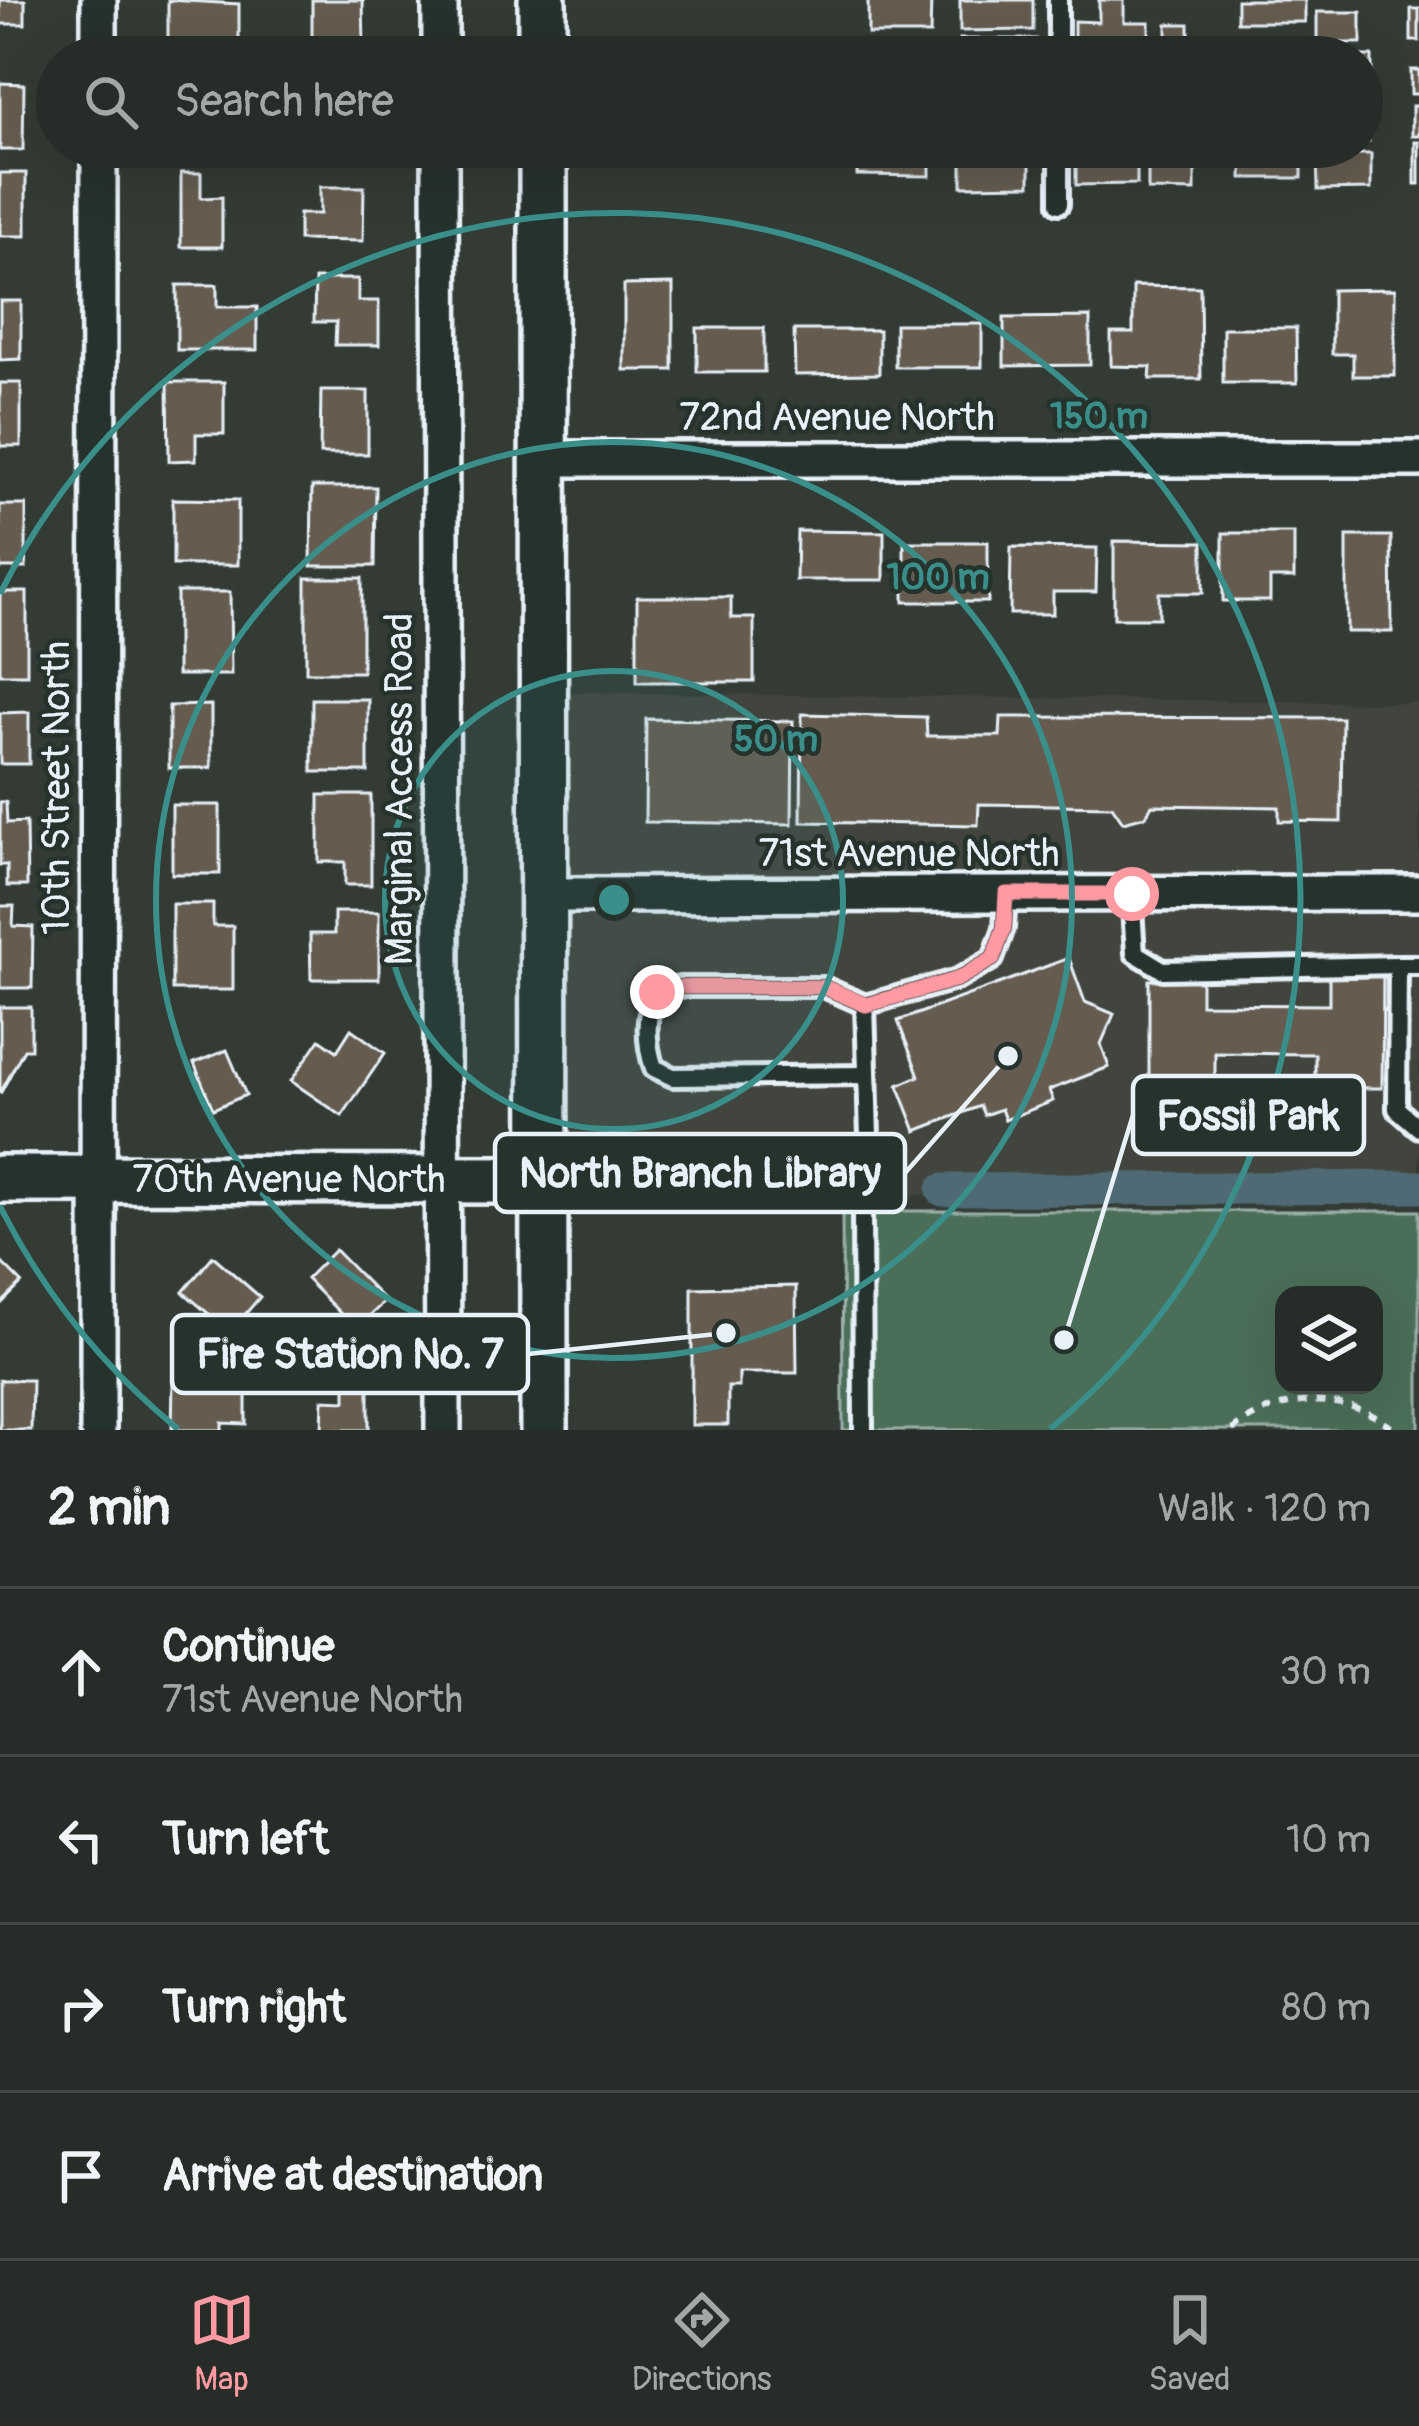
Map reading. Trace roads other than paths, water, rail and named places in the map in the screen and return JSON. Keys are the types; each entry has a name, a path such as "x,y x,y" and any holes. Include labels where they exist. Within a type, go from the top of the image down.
{"main road":[{"path":"542,0 542,36"},
{"path":"543,168 544,1430"},
{"name":"70th Avenue North","path":"0,1179 543,1180"}],"street":[{"path":"99,0 99,36"},
{"path":"440,0 440,36"},
{"name":"10th Street North","path":"98,1430 99,168"},
{"name":"Marginal Access Road","path":"440,168 442,1430"},
{"name":"72nd Avenue North","path":"543,459 1419,459"},
{"name":"71st Avenue North","path":"544,896 1419,893"}],"lane":[{"path":"1058,0 1058,36"},
{"path":"1059,168 1059,204"},
{"path":"867,1076 673,1077 654,1068 649,1054 649,1004 657,992 680,987 824,987 866,1005 958,979 993,959 1004,928 1006,894"},
{"path":"1132,894 1135,953 1163,970 1419,965"},
{"path":"1398,965 1397,1109 1419,1128"},
{"path":"863,1430 866,1005"},
{"name":"70th Avenue North","path":"543,1180 866,1182"}],"waterway":[{"path":"943,1190 1419,1187"}],"place":[{"name":"North Branch Library","path":"1008,1056"},
{"name":"Fire Station No. 7","path":"726,1333"},
{"name":"Fossil Park","path":"1064,1340"}]}
